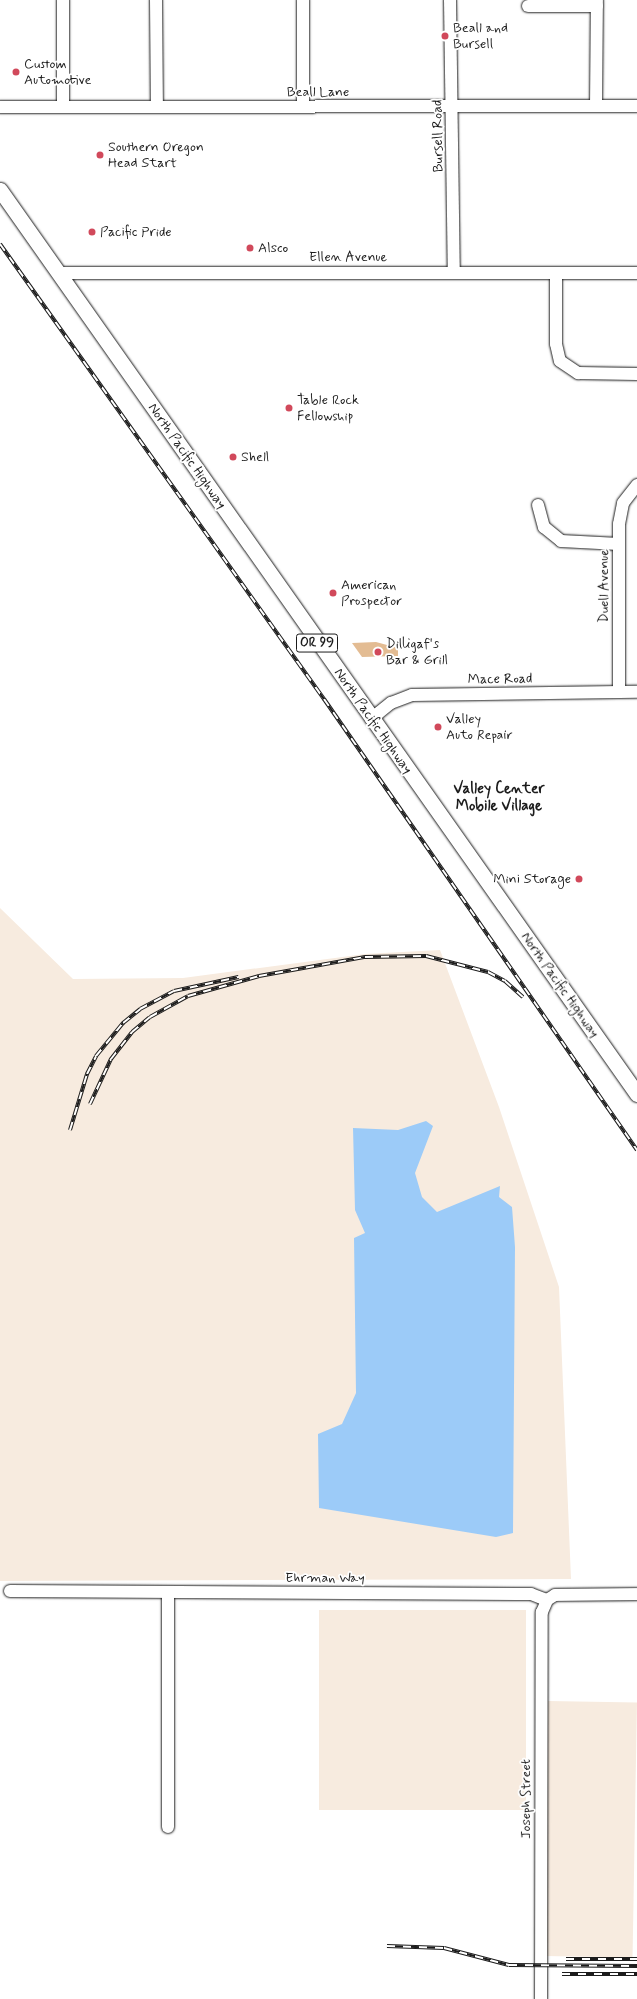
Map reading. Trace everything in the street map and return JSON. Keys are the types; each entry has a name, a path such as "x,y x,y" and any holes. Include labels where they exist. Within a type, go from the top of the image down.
{"main road":[{"name":"North Pacific Highway","path":"0,190 371,719 637,1094"}],"street":[{"path":"63,0 63,107"},
{"path":"156,0 157,107"},
{"path":"304,0 304,106"},
{"name":"Bursell Road","path":"450,0 453,107 454,272"},
{"path":"528,6 597,3 596,106"},
{"name":"Beall Lane","path":"0,107 637,106"},
{"name":"Ellen Avenue","path":"59,273 637,273"},
{"path":"556,273 556,344 560,362 567,368 578,373 637,374"},
{"name":"Duell Avenue","path":"619,692 619,544 622,504 637,485"},
{"path":"538,505 544,527 562,541 619,544"},
{"name":"Mace Road","path":"371,719 391,703 412,695 637,692"},
{"name":"Ehrman Way","path":"10,1591 531,1594 547,1600"},
{"path":"168,1592 168,1827"},
{"path":"547,1600 555,1595 567,1594 637,1594"},
{"name":"Joseph Street","path":"541,1999 541,1621 547,1600"}],"shaded area":[{"path":"0,908 73,979 183,978 365,954 440,950 499,1107 559,1287 571,1579 0,1581"},
{"path":"319,1610 526,1610 526,1810 319,1810"},
{"path":"548,1701 637,1703 633,1958 544,1956"}],"water":[{"path":"426,1121 433,1126 415,1173 422,1197 437,1212 500,1186 499,1197 512,1207 515,1247 513,1533 496,1537 319,1508 318,1434 342,1424 356,1393 354,1238 365,1233 355,1210 353,1128 398,1130"}],"building":[{"name":"Dilligaf's Bar & Grill","path":"376,642 398,648 398,656 362,657 352,643"}],"railway":[{"path":"0,244 324,699 637,1150"},
{"path":"90,1104 111,1059 132,1032 150,1017 188,996 259,976 365,957 426,956 488,972 505,981 523,997"},
{"path":"70,1130 87,1074 96,1056 123,1023 140,1009 174,991 239,977"},
{"path":"387,1946 444,1948 509,1965 637,1966"},
{"path":"566,1959 637,1959"},
{"path":"562,1974 637,1974"}],"place":[{"name":"Beall and Bursell","path":"445,36"},
{"name":"Custom Automotive","path":"16,72"},
{"name":"Southern Oregon Head Start","path":"100,155"},
{"name":"Pacific Pride","path":"92,232"},
{"name":"Alsco","path":"250,248"},
{"name":"Table Rock Fellowship","path":"289,408"},
{"name":"Shell","path":"233,457"},
{"name":"American Prospector","path":"333,593"},
{"name":"Dilligaf's Bar & Grill","path":"378,652"},
{"name":"Valley Auto Repair","path":"438,727"},
{"name":"Mini Storage","path":"579,879"}],"district":[{"name":"Valley Center Mobile Village","path":"499,798"}]}
